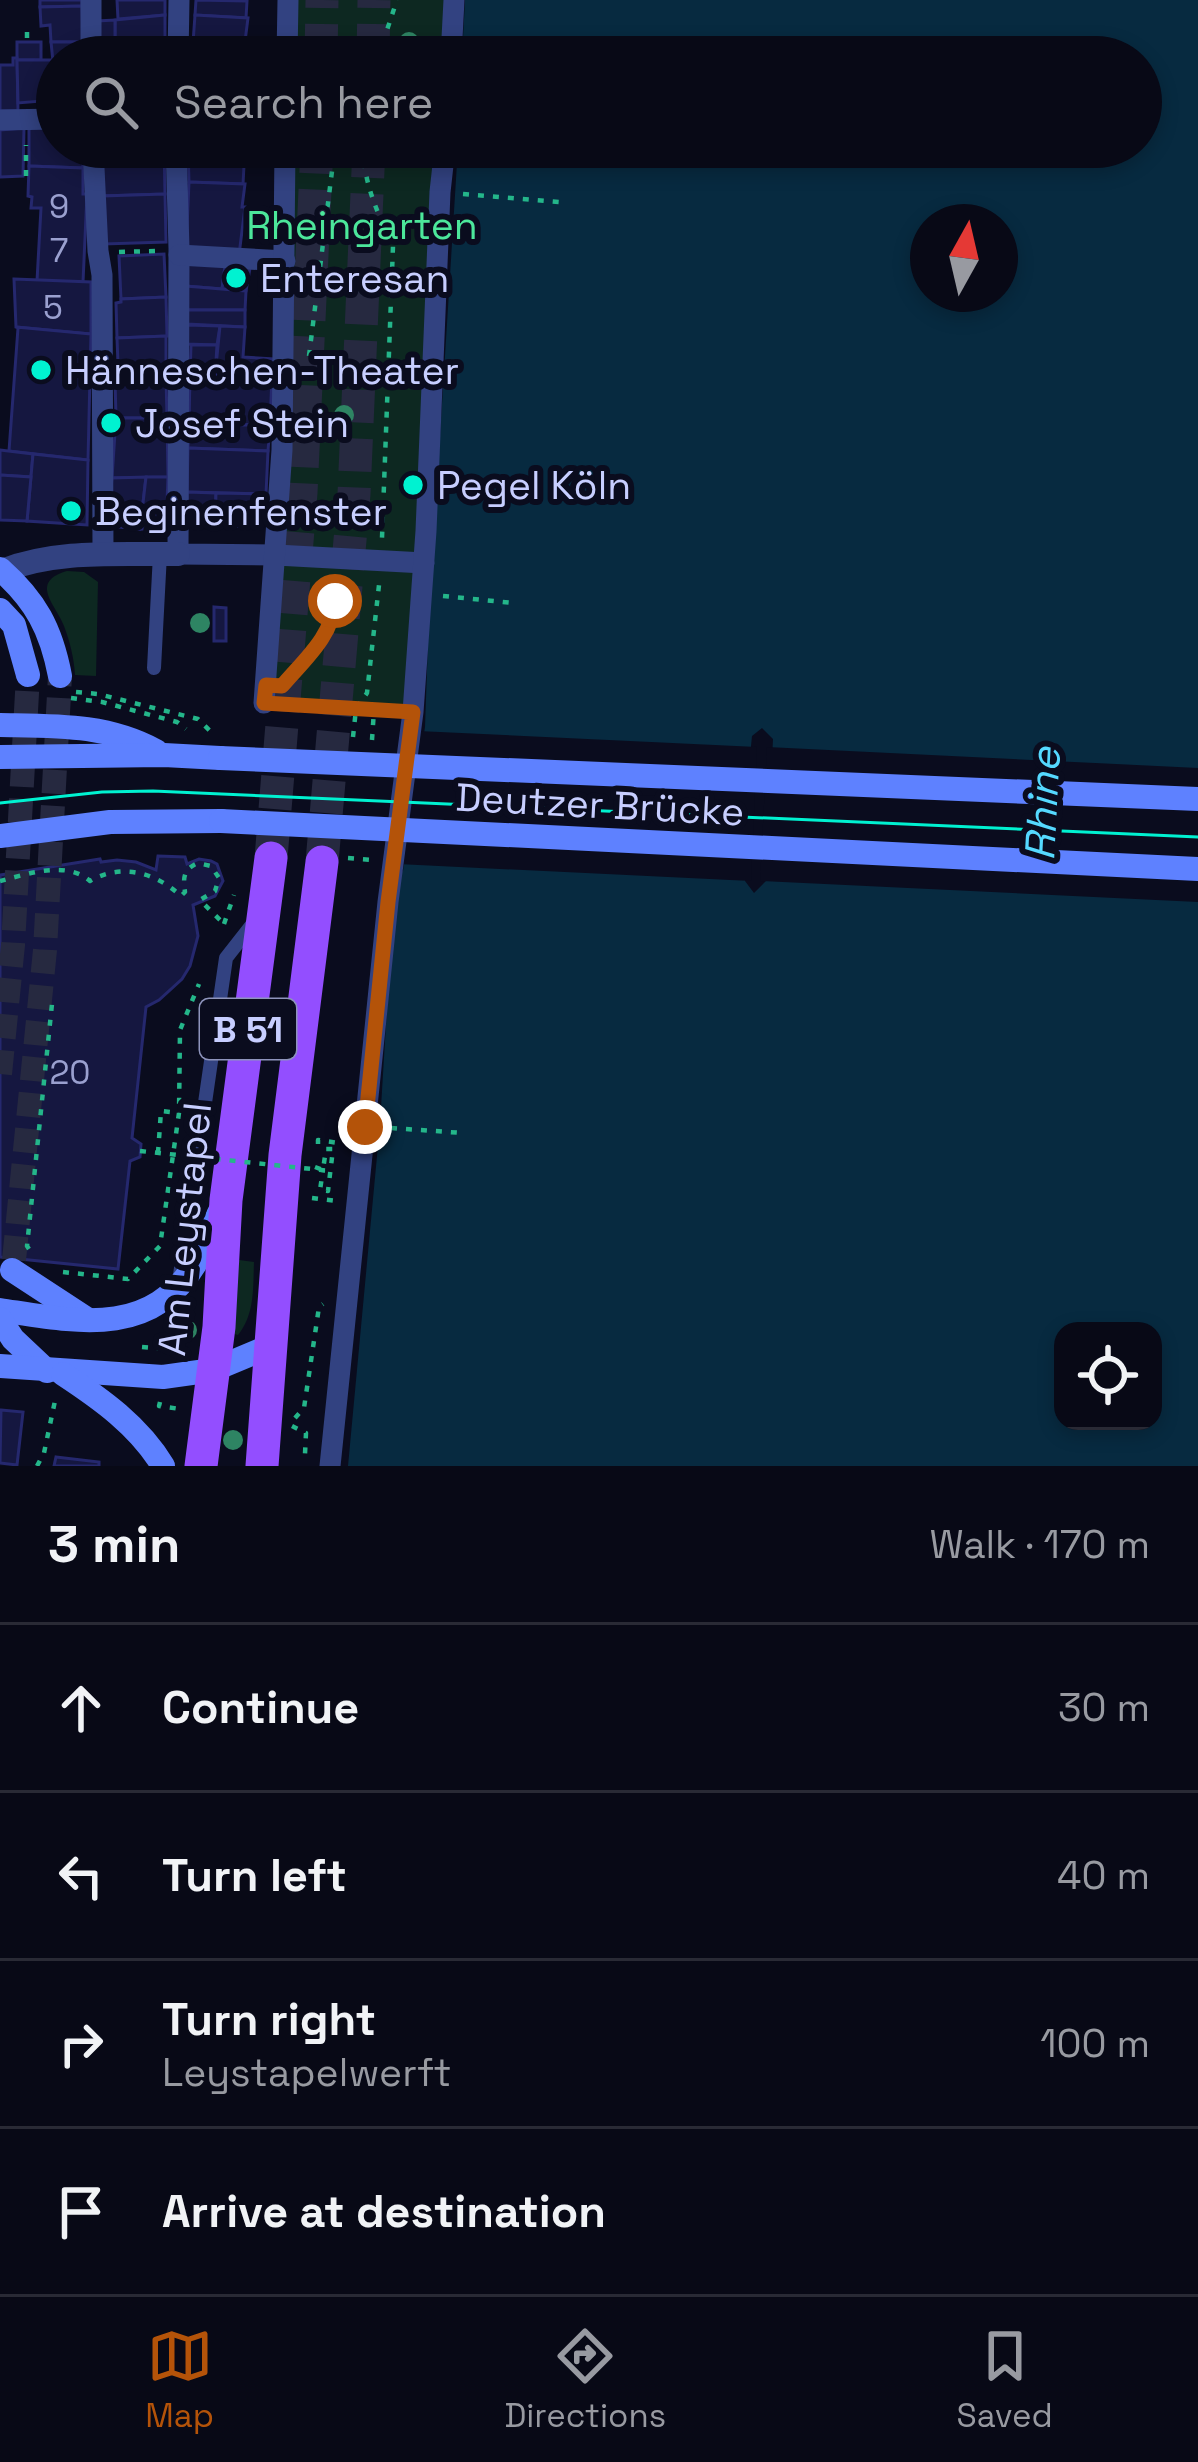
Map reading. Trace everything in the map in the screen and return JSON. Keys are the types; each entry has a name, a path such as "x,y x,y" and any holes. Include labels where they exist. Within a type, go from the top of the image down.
{"main road":[{"path":"5,579 47,626 68,684"},
{"path":"0,610 14,625 28,675"},
{"path":"0,725 80,726 122,734 164,754"},
{"name":"Deutzer Brücke","path":"0,757 220,750 1198,799"},
{"name":"Deutzer Brücke","path":"0,836 110,822 221,821 1198,869"},
{"name":"Am Leystapel","path":"201,1466 219,1327 226,1200 271,858"},
{"name":"B 51","path":"262,1466 286,1155 322,862"},
{"path":"0,1315 88,1320 136,1316 160,1304 195,1264 226,1200"},
{"path":"0,1296 20,1263 88,1320"},
{"path":"0,1315 13,1339 54,1372 98,1397 150,1444 163,1466"},
{"path":"0,1366 163,1377 213,1370 272,1346"}],"street":[{"path":"91,0 91,36"},
{"path":"178,36 179,0"},
{"path":"287,36 288,0"},
{"path":"452,36 454,0"},
{"path":"0,120 36,118"},
{"path":"94,168 102,275 103,553"},
{"path":"169,554 179,255 177,168"},
{"path":"265,694 282,450 285,168"},
{"path":"330,1466 388,902 413,712 443,168"},
{"path":"179,255 285,261"},
{"path":"5,579 23,563 103,553 424,563"}],"lane":[{"path":"154,668 169,554"},
{"path":"178,1286 226,958 263,910"}],"path":[{"path":"385,36 397,0"},
{"path":"27,32 27,42"},
{"path":"26,118 26,176"},
{"path":"309,356 332,168"},
{"path":"366,168 375,206 393,246 382,544"},
{"path":"440,192 559,202"},
{"path":"123,252 155,251"},
{"path":"265,694 282,686 328,629 334,596 322,580"},
{"path":"352,751 356,709 367,692 378,590"},
{"path":"421,601 431,595 514,603"},
{"path":"68,684 198,719 220,750"},
{"path":"265,694 356,709 413,712"},
{"path":"371,749 374,710"},
{"path":"0,881 66,868 90,881 112,870 124,870 158,880 181,896 187,871 198,863 211,866 218,884 210,896 200,900 224,924 218,936"},
{"path":"63,1272 128,1279 160,1246 179,1113 180,1030 205,968"},
{"path":"20,1263 27,1246 52,1004"},
{"path":"158,1153 161,1111 179,1113"},
{"path":"356,1203 311,1198 323,1170 318,1140 463,1133"},
{"path":"140,1151 323,1170"},
{"path":"38,1466 44,1453 54,1372"},
{"path":"289,1425 306,1433 304,1466"}],"green space":[{"path":"288,0 454,0 452,36 287,36"},
{"name":"Rheingarten","path":"284,168 444,168 413,712 264,703"},
{"path":"67,571 84,572 98,582 96,676 75,675 66,632 48,595 49,581"},
{"path":"239,1260 254,1262 250,1310 238,1335 231,1333"}],"water":[{"name":"Rhine","path":"465,0 1198,0 1198,1466 348,1466 380,1124 395,875 403,871 425,727 457,168 1162,168 1162,36 463,36","holes":["762,728 773,739 766,881 754,893 745,881 752,736"]}],"pier":[{"path":"418,731 757,747 751,881 398,864"},
{"path":"767,747 1198,768 1198,902 760,881"}],"building":[{"path":"40,0 82,0 82,6 40,7"},
{"path":"117,0 165,0 165,15 118,19"},
{"path":"196,0 247,1 246,18 195,15"},
{"path":"82,6 83,36 51,36 50,25 41,26 40,7"},
{"path":"165,15 165,36 115,36 115,20"},
{"path":"195,15 248,18 246,36 194,36"},
{"path":"115,20 115,36 98,36 97,21"},
{"path":"17,42 36,42 36,60 17,60"},
{"path":"17,58 18,111 0,111 0,65 13,65"},
{"path":"17,60 36,60 36,102 18,103"},
{"path":"29,127 36,127 36,166 29,166"},
{"path":"24,128 23,176 0,177 0,130"},
{"path":"29,166 83,168 83,194 87,194 83,282 37,281 41,208 31,208 32,197 28,196"},
{"path":"101,168 164,168 165,194 102,196"},
{"path":"189,168 244,168 243,184 189,182"},
{"path":"189,182 245,184 239,255 186,251"},
{"path":"165,194 166,242 104,244 102,196"},
{"path":"164,254 166,297 121,299 119,256"},
{"path":"185,262 225,266 222,289 185,286"},
{"name":"Enteresan","path":"225,266 250,268 246,291 222,289"},
{"path":"14,279 91,282 91,334 16,327"},
{"path":"185,286 246,291 245,310 186,310"},
{"path":"166,297 167,336 117,338 116,303"},
{"path":"186,310 245,310 245,327 187,324"},
{"path":"187,325 220,326 217,345 186,344"},
{"path":"220,326 245,327 243,357 273,359 272,376 215,376"},
{"path":"16,327 91,334 88,460 9,451"},
{"path":"166,336 166,377 115,379 117,338"},
{"path":"191,345 217,345 215,376 190,376"},
{"path":"190,376 272,376 270,425 189,424"},
{"path":"166,377 167,418 116,418 115,379"},
{"path":"116,418 167,418 168,477 112,478"},
{"path":"189,424 217,424 217,436 233,436 233,425 270,425 268,451 188,448"},
{"path":"188,448 268,451 266,494 187,492"},
{"path":"0,450 33,454 31,477 0,475"},
{"path":"33,454 88,460 87,525 27,521"},
{"path":"0,475 31,477 27,521 0,520"},
{"path":"146,477 140,529 108,526 112,478"},
{"path":"146,477 168,477 161,529 140,529"},
{"path":"187,492 216,493 215,526 193,526 187,520"},
{"path":"216,493 266,494 265,518 257,526 215,526"},
{"path":"214,607 226,608 226,641 214,641"},
{"path":"158,856 185,857 187,864 211,861 217,864 223,881 215,896 193,905 198,936 190,966 182,979 146,1007 132,1138 141,1144 140,1157 130,1161 118,1269 0,1257 0,875 100,859 136,862 156,870"},
{"path":"1,1410 23,1412 17,1465 0,1463"},
{"path":"56,1457 99,1462 99,1466 54,1466"}],"tunnel":[{"path":"321,36 322,0"},
{"path":"373,36 374,0"},
{"path":"271,858 301,493 316,168"},
{"path":"322,862 354,494 368,168"},
{"path":"0,1074 13,945 28,675"},
{"path":"14,1260 45,950 60,676"}],"tram line":[{"path":"0,803 153,791 1198,837"}],"place":[{"name":"Enteresan","path":"236,278"},
{"name":"Hänneschen-Theater","path":"41,370"},
{"name":"Josef Stein","path":"111,423"},
{"name":"Pegel Köln","path":"413,485"},
{"name":"Beginenfenster","path":"71,511"}],"route":[{"path":"335,601 331,624 322,638 282,686 266,685 264,703 413,712 365,1127"}]}
